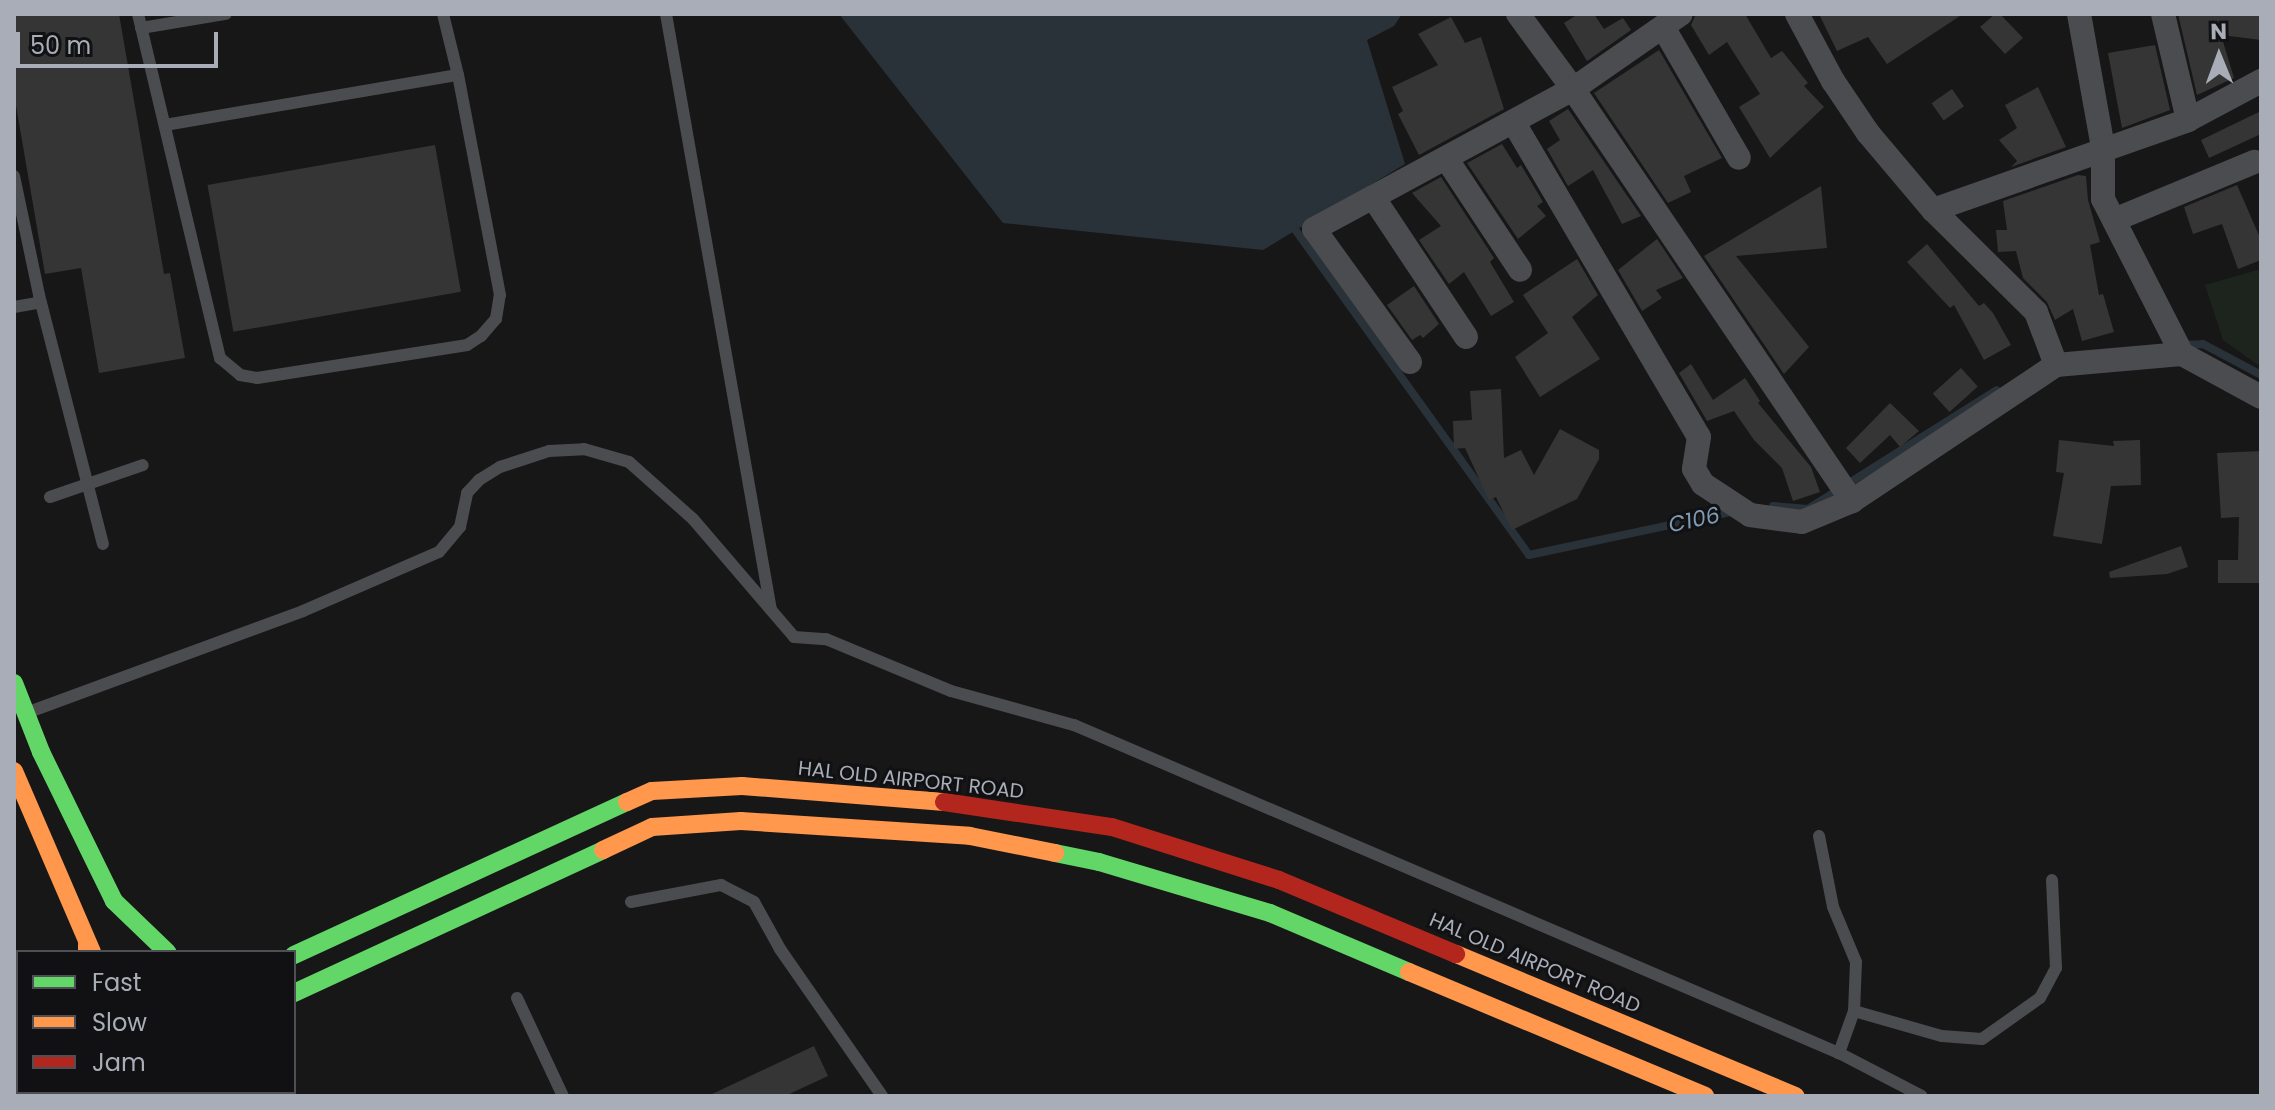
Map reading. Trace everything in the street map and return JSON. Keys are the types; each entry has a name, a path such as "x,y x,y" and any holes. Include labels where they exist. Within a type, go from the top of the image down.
{"main road":[{"path":"14,683 41,752 114,901 165,950"},
{"path":"14,771 18,792 89,950"},
{"name":"HAL OLD AIRPORT ROAD","path":"296,954 652,791 742,786 967,804 1112,827 1279,880 1796,1096"},
{"path":"296,992 652,827 741,821 970,836 1099,862 1270,913 1705,1096"}],"street":[{"path":"1518,14 1573,89 1852,501"},
{"path":"1797,14 1833,81 1868,133 1933,210 2036,312 2054,357"},
{"path":"2079,14 2103,148 2103,199 2182,354"},
{"path":"2163,14 2188,120"},
{"path":"1410,362 1314,229 1573,89 1672,21 1739,158"},
{"path":"1933,210 2188,120 2261,81"},
{"path":"1514,123 1699,437 1694,469 1703,484 1750,515 1802,522 1852,501 2054,357 2182,354 2261,397"},
{"path":"1446,158 1520,270"},
{"path":"2114,220 2254,162"},
{"path":"1373,197 1466,337"}],"lane":[{"path":"138,14 220,358 240,375 257,378 467,345 481,336 496,319 500,295 458,75 443,14"},
{"path":"141,28 226,14"},
{"path":"666,14 771,612"},
{"path":"165,125 458,75"},
{"path":"14,176 41,302 103,544"},
{"path":"14,307 41,302"},
{"path":"26,714 303,611 439,552 460,527 467,493 479,480 500,467 549,451 584,449 629,462 693,519 794,637 826,639 951,691 1074,725 1839,1053 1922,1096"},
{"path":"50,497 143,465"},
{"path":"1819,836 1833,907 1856,962 1854,1011 1839,1053"},
{"path":"1854,1011 1942,1036 1982,1039 2040,998 2056,968 2052,880"},
{"path":"631,902 721,885 754,902 780,949 882,1096"},
{"path":"517,998 563,1096"}],"shaded area":[{"path":"839,14 1402,14 1394,26 1367,40 1405,164 1263,250 1003,223"},
{"path":"2261,269 2261,367 2223,340 2205,285"}],"building":[{"path":"14,14 119,14 164,274 170,273 185,358 99,373 81,268 45,274 14,94"},
{"path":"1578,14 1594,14 1604,29 1623,18 1631,30 1587,61 1564,23"},
{"path":"1696,14 1745,14 1771,58 1782,51 1808,83 1804,86 1824,107 1770,158 1739,107 1760,94 1727,42 1709,55 1691,25"},
{"path":"1819,14 1963,14 1887,64 1868,37 1837,51"},
{"path":"1995,14 2000,14 2023,38 2005,54 1980,27"},
{"path":"2178,14 2261,14 2261,40 2221,35 2234,78 2197,95"},
{"path":"1451,17 1465,43 1481,37 1504,109 1419,155 1398,114 1403,111 1392,87 1438,65 1418,34"},
{"path":"2155,45 2170,110 2122,128 2108,53"},
{"path":"1659,50 1722,158 1684,176 1691,192 1668,203 1594,93"},
{"path":"2038,87 2066,147 2011,167 2017,161 1999,140 2017,128 2005,105"},
{"path":"1952,89 1964,106 1944,121 1932,103"},
{"path":"1568,109 1641,216 1622,224 1593,170 1568,186 1547,149 1560,140 1549,121"},
{"path":"2261,111 2261,134 2209,158 2201,140"},
{"path":"1502,144 1517,168 1521,165 1543,202 1537,206 1546,216 1518,239 1467,163"},
{"path":"435,145 461,292 233,332 208,185"},
{"path":"2078,175 2086,176 2088,200 2100,242 2090,245 2099,295 2103,294 2114,332 2082,341 2073,309 2055,320 2047,302 2023,278 2016,251 1998,252 1996,230 2007,230 2003,201"},
{"path":"1441,177 1494,258 1490,262 1514,302 1491,316 1464,272 1449,284 1419,240 1441,226 1412,193"},
{"path":"2237,185 2261,240 2261,260 2238,269 2222,224 2193,234 2184,207"},
{"path":"1821,186 1827,248 1736,256 1809,347 1784,374 1704,256"},
{"path":"1657,239 1683,278 1656,290 1662,298 1642,311 1618,270"},
{"path":"1927,244 1979,306 1984,303 1993,313 2011,345 1984,360 1954,305 1950,308 1907,262"},
{"path":"1577,259 1598,295 1572,317 1600,359 1540,397 1515,357 1548,333 1523,295"},
{"path":"1414,286 1439,324 1423,338 1420,335 1412,340 1387,305"},
{"path":"1691,364 1713,400 1745,378 1760,401 1758,403 1811,467 1820,492 1793,501 1782,468 1754,440 1734,411 1707,421 1679,373"},
{"path":"1961,368 1978,387 1949,412 1933,393"},
{"path":"1501,389 1504,458 1521,450 1534,475 1560,429 1599,450 1599,459 1577,499 1512,530 1496,497 1489,500 1465,448 1454,449 1453,421 1472,420 1470,391"},
{"path":"1890,403 1919,431 1900,447 1890,435 1860,463 1846,448"},
{"path":"2059,440 2114,446 2113,441 2140,440 2141,485 2111,486 2102,544 2053,536 2064,473 2056,472"},
{"path":"2261,451 2261,583 2218,583 2218,560 2238,560 2239,517 2221,518 2217,453"},
{"path":"2181,546 2188,567 2167,574 2110,578 2109,572"},
{"path":"814,1046 828,1076 785,1096 708,1096"}],"waterway":[{"name":"C106","path":"1289,221 1529,555 1736,511"},
{"name":"C106","path":"2180,345 2203,344 2261,375"},
{"name":"C106","path":"1773,506 1808,509 1997,390"}],"traffic: fast":[{"path":"14,683 41,752 114,901 165,950"},
{"path":"296,954 627,802"},
{"path":"296,992 603,850"},
{"path":"1055,853 1099,862 1270,913 1409,972"}],"traffic: slow":[{"path":"14,771 91,950"},
{"path":"627,802 652,791 742,786 944,802"},
{"path":"603,850 652,827 741,821 970,836 1055,853"},
{"path":"87,945 87,950"},
{"path":"1456,954 1796,1096"},
{"path":"1409,972 1705,1096"}],"traffic: jam":[{"path":"944,802 1112,827 1279,880 1456,954"}]}
